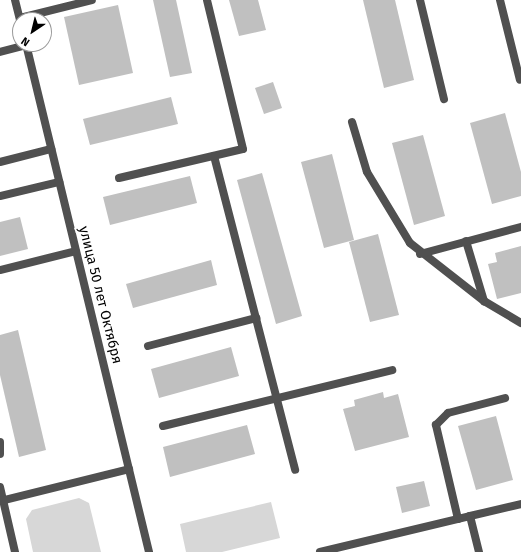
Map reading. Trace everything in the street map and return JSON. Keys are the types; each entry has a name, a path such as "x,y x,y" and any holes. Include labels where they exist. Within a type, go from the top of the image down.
{"street":[{"path":"15,0 18,12"},
{"path":"47,12 92,0"},
{"path":"119,178 243,149 207,0"},
{"path":"420,0 444,99"},
{"path":"500,0 520,80"},
{"path":"0,52 12,49"},
{"name":"улица 50 лет Октября","path":"28,52 149,552"},
{"path":"352,122 366,172 420,254 484,301 521,323"},
{"path":"0,162 51,149"},
{"path":"214,156 295,470"},
{"path":"0,196 59,182"},
{"path":"420,254 521,227"},
{"path":"466,241 484,301"},
{"path":"0,270 76,251"},
{"path":"148,346 256,318"},
{"path":"163,426 392,370"},
{"path":"458,519 436,425 448,413 505,398"},
{"path":"0,442 0,454"},
{"path":"2,500 129,469"},
{"path":"0,487 15,552"},
{"path":"320,552 521,504"},
{"path":"470,516 479,552"}],"shaded area":[{"path":"79,498 89,503 101,552 33,552 26,519 32,510"},
{"path":"271,502 280,538 222,552 186,552 180,524"}],"building":[{"path":"153,0 176,0 192,73 170,77"},
{"path":"229,0 258,0 266,30 239,36"},
{"path":"363,0 395,0 414,80 384,88"},
{"path":"118,5 133,73 79,85 64,17"},
{"path":"273,82 282,108 264,114 255,88"},
{"path":"171,97 178,124 90,145 83,119"},
{"path":"505,113 521,172 521,196 492,204 470,123"},
{"path":"423,135 445,216 414,225 392,143"},
{"path":"332,154 354,240 324,248 301,162"},
{"path":"262,173 302,316 276,324 237,180"},
{"path":"190,176 197,203 110,225 103,197"},
{"path":"20,217 28,249 0,256 0,222"},
{"path":"378,234 399,315 370,322 349,242"},
{"path":"521,246 521,293 497,299 488,264 497,262 495,253"},
{"path":"211,260 217,285 133,308 126,284"},
{"path":"18,330 46,450 19,457 0,375 0,335"},
{"path":"231,347 239,376 159,398 151,369"},
{"path":"383,392 384,398 398,394 409,437 355,451 343,409 355,406 354,400"},
{"path":"496,416 513,480 476,490 458,426"},
{"path":"247,425 255,454 170,477 163,447"},
{"path":"424,481 430,506 402,513 396,487"}]}
